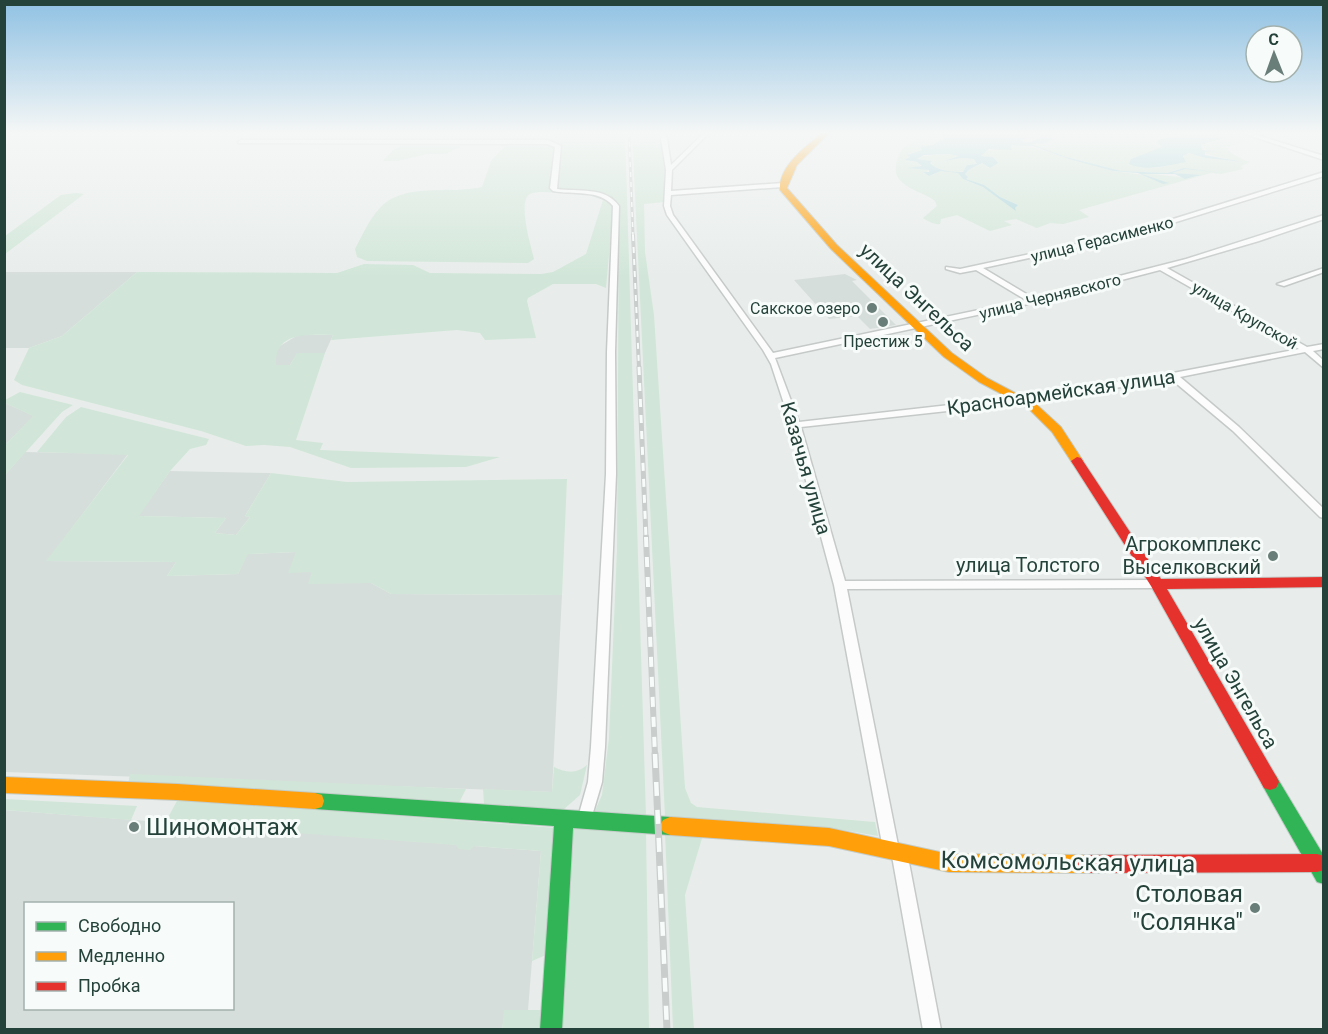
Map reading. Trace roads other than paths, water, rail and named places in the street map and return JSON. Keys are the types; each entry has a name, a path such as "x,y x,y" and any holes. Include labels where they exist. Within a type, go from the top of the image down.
{"main road":[{"path":"783,185 785,180"},
{"name":"улица Энгельса","path":"783,185 798,207 834,247 918,327 961,365 1042,414 1057,430 1157,584 1321,867"},
{"name":"улица Толстого","path":"1157,584 1323,582"},
{"name":"Комсомольская улица","path":"4,785 177,792 830,837 937,861 990,865 1321,867"},
{"path":"551,1029 564,820"}],"street":[{"path":"555,180 555,190 603,196 614,201 616,206 611,352 611,474 598,747 595,782 584,821"},
{"name":"Казачья улица","path":"669,180 667,206 670,215 771,356 796,425 840,585 932,1029"},
{"name":"улица Герасименко","path":"948,268 957,272 1129,235 1303,180"},
{"path":"669,194 783,185"},
{"name":"улица Чернявского","path":"771,356 918,327 1162,268 1323,217"},
{"path":"978,268 1033,300"},
{"name":"улица Крупской","path":"1162,268 1307,350 1312,358 1323,366"},
{"path":"1281,284 1323,270"},
{"name":"Красноармейская улица","path":"796,425 1021,400 1173,376 1323,346"},
{"path":"1173,376 1236,429 1323,514"},
{"name":"улица Толстого","path":"840,585 1157,584"}],"water":[{"path":"966,180 984,185 1000,197 1018,205 1015,208 1016,211 983,187"},
{"path":"1154,180 1169,183 1163,184"}],"railway":[{"path":"631,180 633,236"},
{"path":"633,235 639,368"},
{"path":"639,367 646,538"},
{"path":"646,537 655,756"},
{"path":"655,754 667,1030"}],"place":[{"name":"Сакское озеро","path":"872,308"},
{"name":"Престиж 5","path":"883,322"},
{"name":"Агрокомплекс Выселковский","path":"1273,556"},
{"name":"Шиномонтаж","path":"134,827"},
{"name":"Столовая \"Солянка\"","path":"1255,908"}]}
